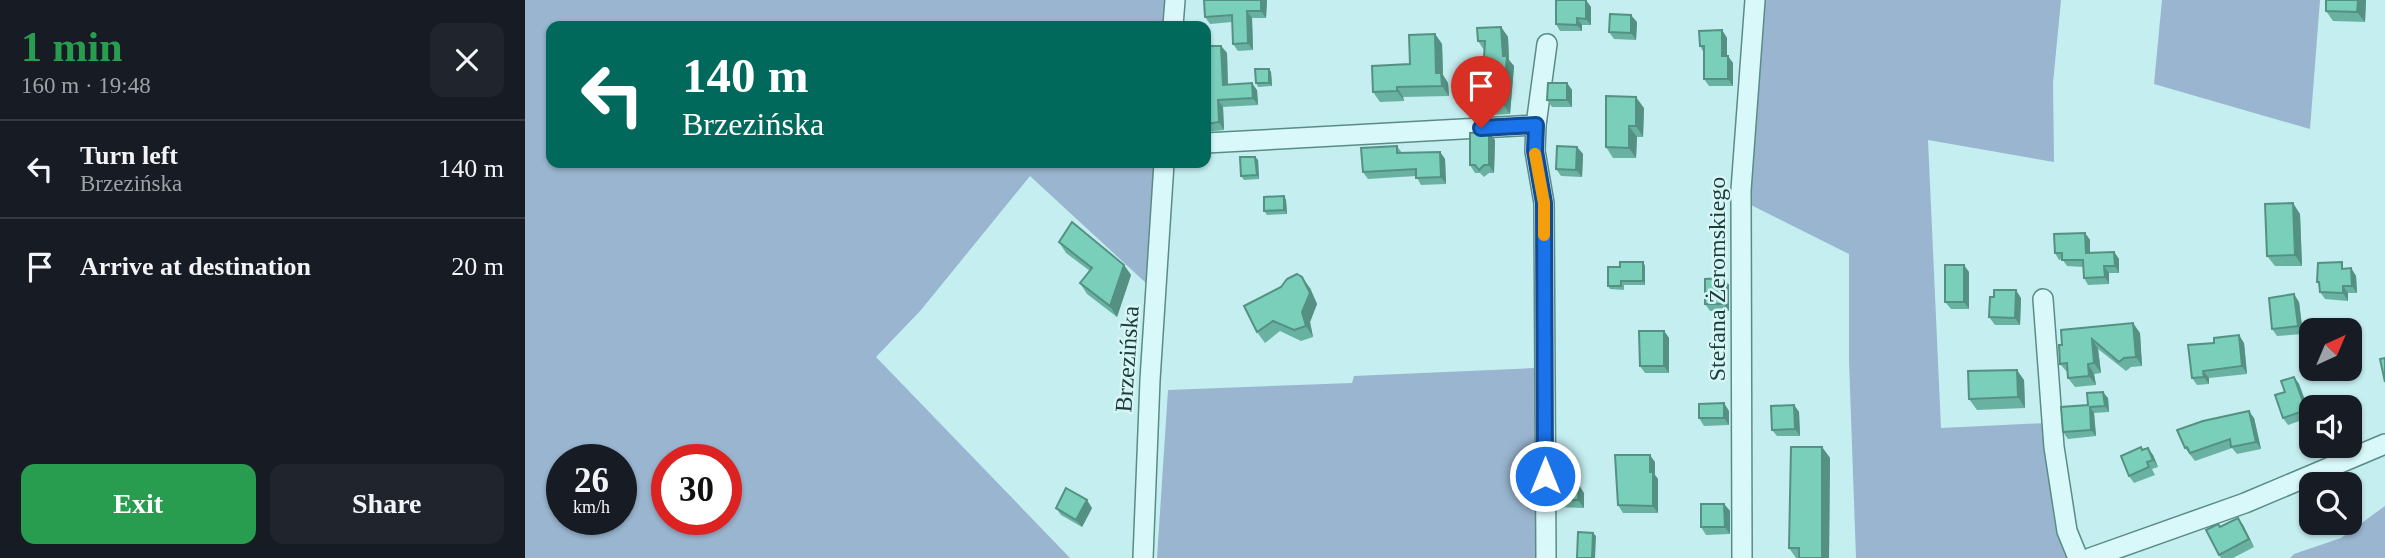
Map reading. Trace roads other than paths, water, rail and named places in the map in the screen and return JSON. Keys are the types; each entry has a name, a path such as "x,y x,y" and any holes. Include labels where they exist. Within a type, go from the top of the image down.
{"street":[{"path":"1174,21 1175,0"},
{"name":"Stefana Żeromskiego","path":"1742,558 1741,190 1755,0"},
{"path":"1546,558 1544,203 1535,151 1547,44"},
{"path":"1211,143 1536,125"},
{"name":"Brzezińska","path":"1143,558 1150,380 1164,168"},
{"path":"2043,299 2055,447 2067,531 2078,558"},
{"path":"2090,558 2245,503 2385,444"}]}
